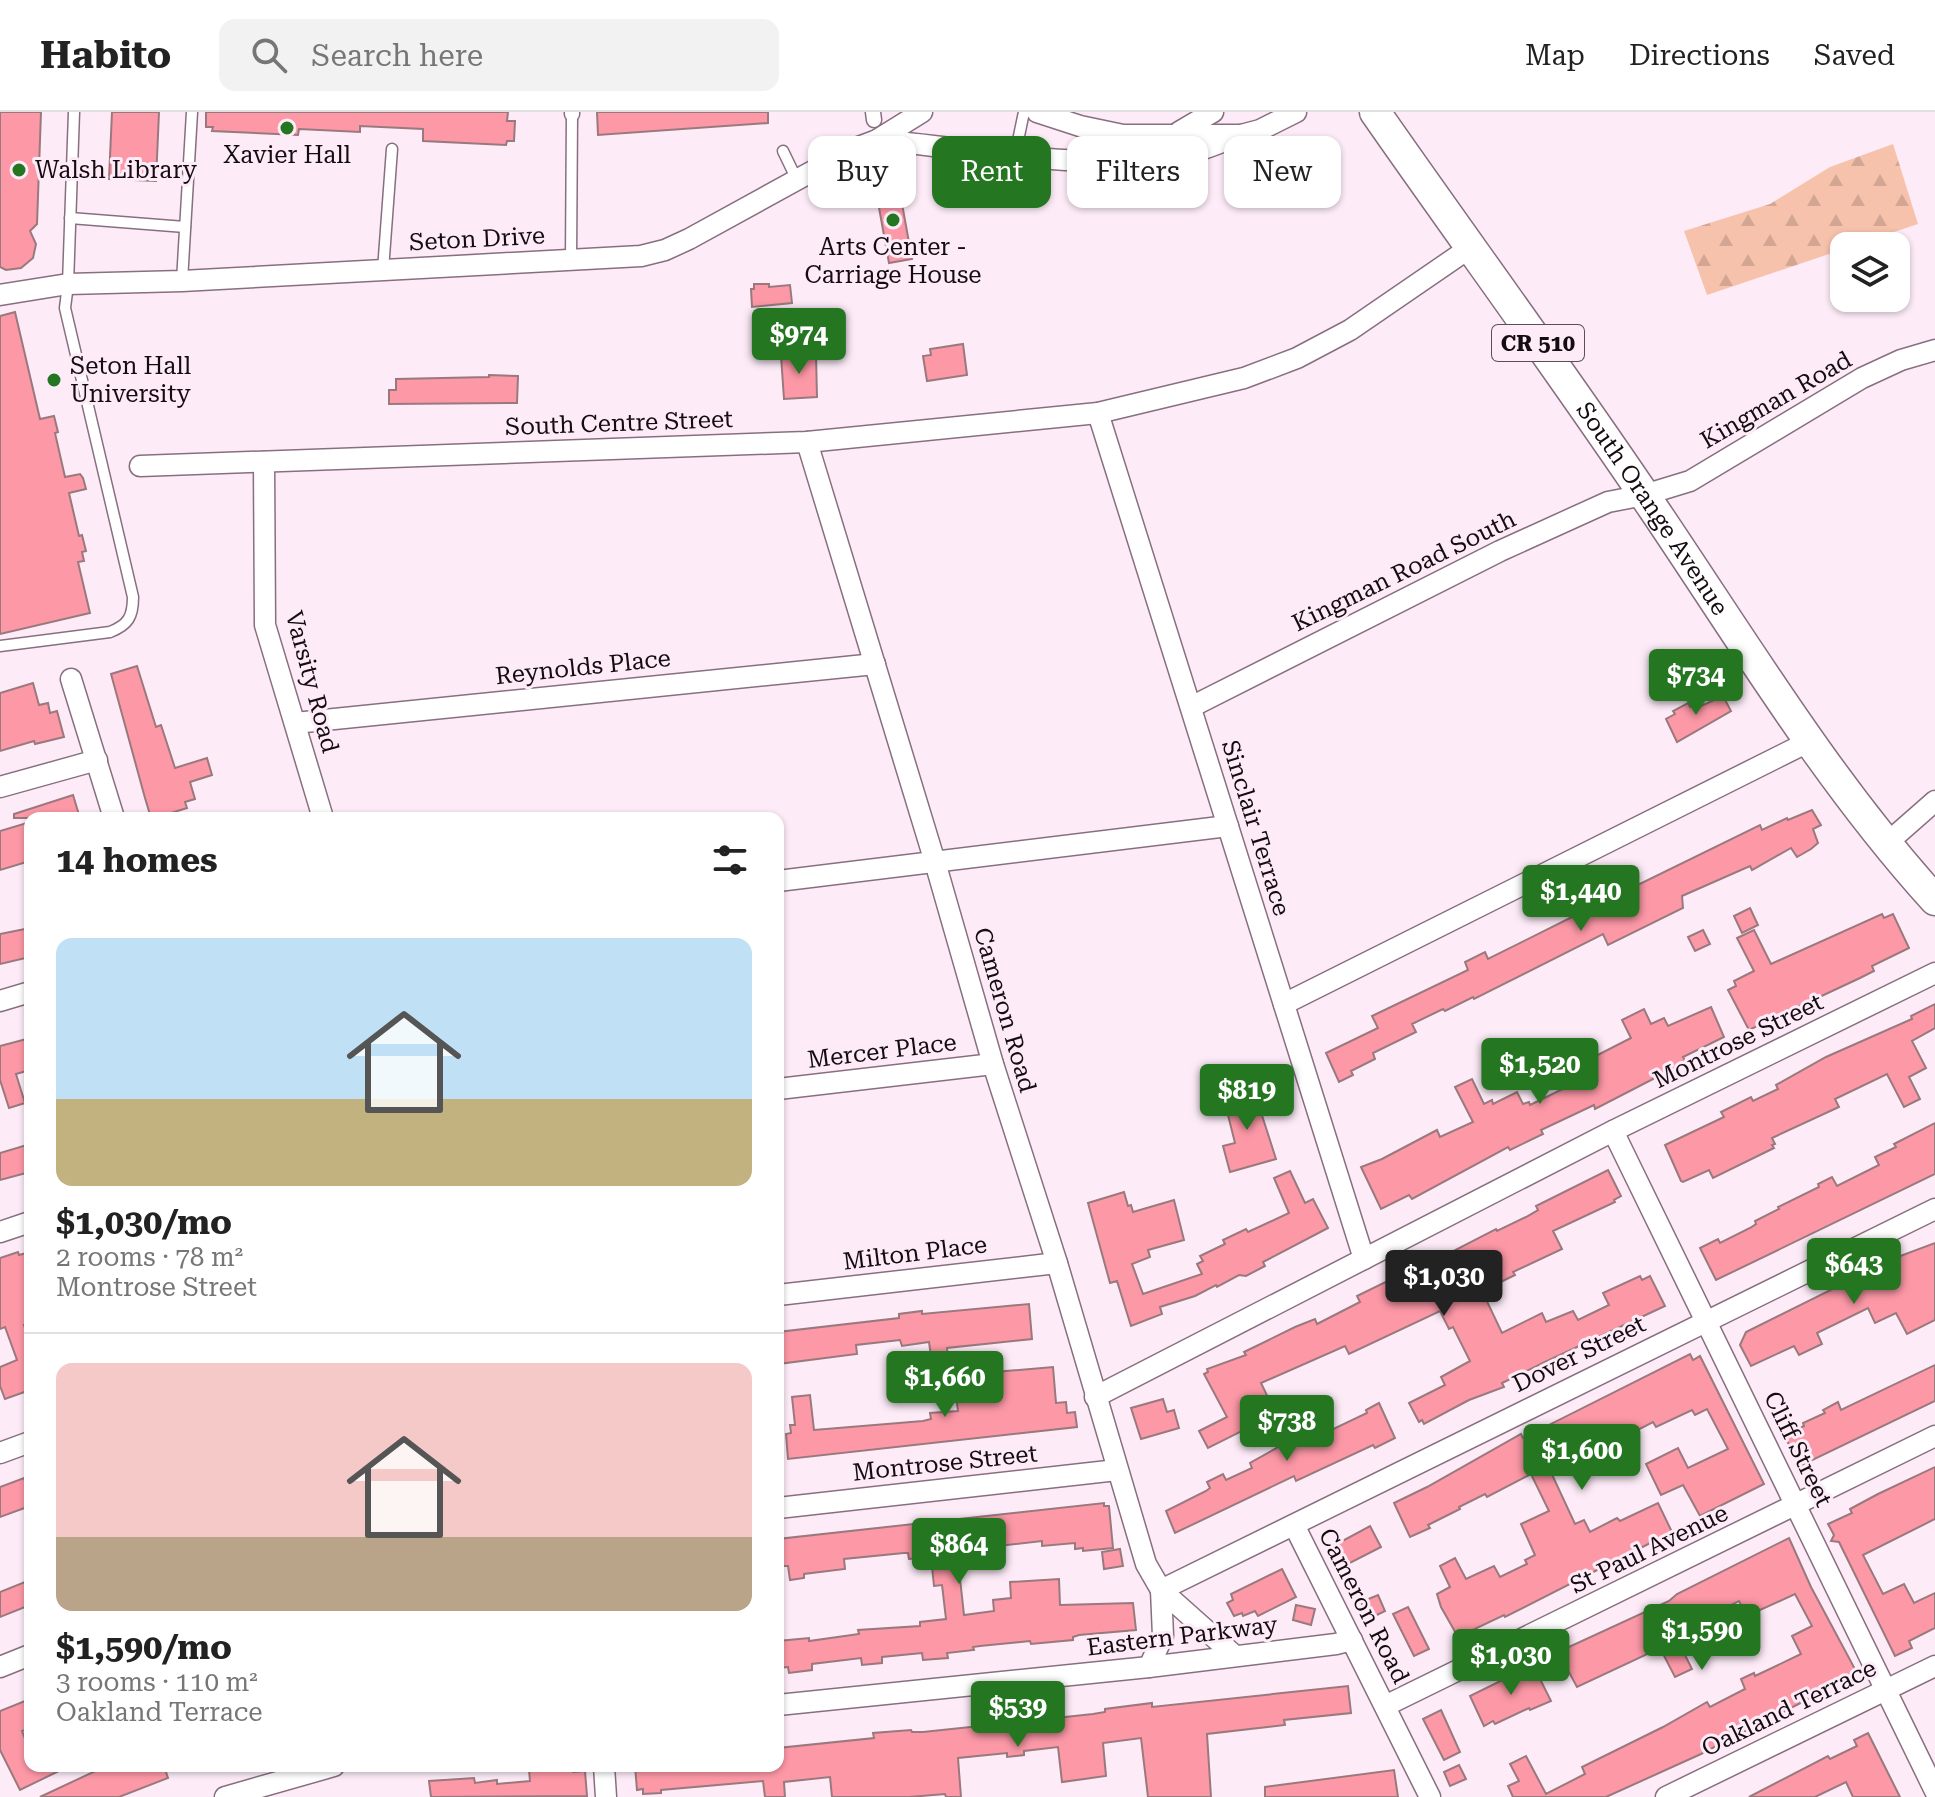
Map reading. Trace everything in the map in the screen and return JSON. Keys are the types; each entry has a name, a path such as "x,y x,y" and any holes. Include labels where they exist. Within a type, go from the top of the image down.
{"main road":[{"name":"South Orange Avenue","path":"1375,112 1644,495 1810,741 1886,844 1935,900"}],"street":[{"name":"Seton Drive","path":"0,295 68,284 182,281 641,256 665,250 853,149 875,124 922,112"},
{"path":"1037,112 1101,132 1123,135 1241,135"},
{"path":"1174,134 1213,112"},
{"path":"1051,156 1135,160 1179,156 1260,130 1296,112"},
{"path":"875,124 932,137"},
{"name":"South Centre Street","path":"140,466 807,442 1098,413 1244,378 1297,358 1350,330 1471,247"},
{"name":"Kingman Road","path":"1644,495 1690,481 1862,378 1901,360 1935,350"},
{"name":"Sinclair Terrace","path":"1098,413 1364,1259"},
{"name":"Cameron Road","path":"807,442 1146,1564 1161,1590 1234,1655"},
{"name":"Varsity Road","path":"264,462 265,625 321,812"},
{"name":"Kingman Road South","path":"1191,707 1500,551 1608,502 1644,495"},
{"name":"Reynolds Place","path":"295,723 875,664"},
{"path":"71,679 112,812"},
{"path":"1284,1004 1810,741"},
{"path":"0,787 97,760"},
{"path":"1886,844 1935,801"},
{"path":"784,880 1228,826"},
{"name":"Montrose Street","path":"1095,1397 1613,1131 1935,973"},
{"path":"0,1001 24,994"},
{"name":"Mercer Place","path":"784,1088 993,1064"},
{"name":"Cliff Street","path":"1613,1131 1935,1791"},
{"name":"Dover Street","path":"1161,1590 1935,1209"},
{"path":"0,1232 24,1224"},
{"name":"Milton Place","path":"784,1294 1057,1263"},
{"name":"St Paul Avenue","path":"1385,1706 1935,1436"},
{"path":"0,1453 24,1444"},
{"name":"Montrose Street","path":"784,1507 1117,1470"},
{"name":"Cameron Road","path":"1294,1525 1430,1797"},
{"name":"Cameron Road","path":"1149,1667 1163,1636 1161,1590"},
{"name":"Eastern Parkway","path":"784,1704 1149,1667 1352,1640"},
{"path":"0,1667 24,1657"},
{"name":"Oakland Terrace","path":"1666,1797 1935,1666"},
{"path":"225,1797 313,1772"},
{"path":"604,1772 606,1797"}],"lane":[{"path":"0,646 110,632 123,627 133,611 133,597 65,308 74,112"},
{"path":"182,281 192,112"},
{"path":"1019,136 1024,112"},
{"path":"571,260 572,113"},
{"path":"383,270 392,149"},
{"path":"783,151 797,180"},
{"path":"70,218 185,227"}],"green space":[{"path":"1893,144 1918,224 1894,232 1830,232 1830,254 1707,295 1684,231 1770,204 1830,167"}],"building":[{"name":"Walsh Library","path":"0,112 41,112 37,224 30,231 36,244 33,258 21,268 6,270 0,267"},
{"path":"112,112 159,112 156,181 109,179"},
{"name":"Xavier Hall","path":"206,112 508,112 507,121 515,121 514,141 507,141 506,145 423,141 423,129 360,126 360,132 299,129 298,135 212,131 213,127 206,127"},
{"path":"597,112 768,112 768,123 598,135"},
{"name":"Arts Center - Carriage House","path":"879,208 903,208 912,259 889,263"},
{"path":"754,284 769,284 769,287 790,285 792,303 752,307 751,289 754,289"},
{"path":"15,312 40,419 54,416 65,477 80,474 86,489 69,493 79,536 82,535 86,551 82,552 84,561 78,562 90,613 0,634 0,316"},
{"path":"963,344 967,375 927,381 923,356 931,355 930,349"},
{"path":"816,354 817,397 784,399 781,356"},
{"path":"518,376 517,403 389,404 389,390 396,390 396,379"},
{"path":"137,666 156,727 161,725 175,768 207,758 212,775 190,782 195,799 185,802 187,808 174,812 149,812 111,674"},
{"path":"33,683 39,705 48,703 50,713 57,711 64,737 35,744 34,741 0,751 0,693"},
{"path":"1723,696 1731,711 1677,742 1666,719 1675,714 1673,711 1688,703 1690,707 1699,703 1701,706"},
{"path":"73,795 78,812 24,812 24,818 14,818 14,814"},
{"path":"1812,810 1821,825 1813,829 1818,843 1811,849 1797,857 1791,848 1752,870 1750,866 1682,896 1683,908 1608,945 1603,934 1474,999 1412,1024 1416,1032 1373,1053 1375,1059 1351,1071 1353,1075 1339,1082 1326,1053 1378,1028 1372,1016 1468,970 1465,962 1485,952 1488,959 1582,912 1584,917 1613,903 1611,898 1760,825 1762,830"},
{"path":"24,824 24,863 0,870 0,831"},
{"path":"1750,908 1758,925 1742,933 1734,916"},
{"path":"1882,914 1884,918 1893,914 1909,948 1872,966 1874,971 1749,1030 1728,990 1736,986 1734,981 1754,971 1737,938 1754,930 1771,964"},
{"path":"24,929 24,958 0,964 0,934"},
{"path":"1703,930 1710,944 1695,951 1688,937"},
{"path":"1935,1004 1935,1028 1912,1041 1926,1068 1909,1077 1920,1099 1904,1107 1887,1074 1835,1099 1839,1107 1772,1138 1774,1148 1713,1178 1709,1170 1681,1181 1665,1145 1724,1117 1721,1112 1751,1097 1753,1101 1778,1089 1776,1085 1826,1057 1912,1019 1911,1016"},
{"path":"1711,1007 1724,1037 1683,1057 1686,1062 1595,1109 1594,1105 1541,1130 1543,1134 1510,1150 1508,1147 1412,1199 1409,1195 1381,1209 1361,1167 1437,1130 1440,1137 1473,1122 1455,1087 1472,1079 1484,1104 1492,1100 1493,1104 1517,1092 1523,1104 1529,1102 1530,1105 1575,1083 1567,1067 1631,1038 1622,1020 1644,1009 1651,1024 1664,1018 1668,1026"},
{"path":"24,1040 24,1072 16,1074 24,1103 9,1108 0,1080 0,1046"},
{"path":"1250,1088 1276,1159 1230,1172 1223,1146 1235,1143 1223,1095"},
{"path":"1935,1123 1935,1174 1716,1280 1700,1248 1718,1239 1720,1243 1750,1228 1756,1224 1755,1221 1832,1177 1837,1186 1879,1165 1875,1157"},
{"path":"24,1146 24,1174 0,1180 0,1153"},
{"path":"1608,1170 1621,1196 1615,1202 1553,1231 1562,1249 1513,1272 1515,1275 1482,1291 1502,1333 1542,1313 1546,1322 1573,1311 1578,1320 1609,1305 1603,1293 1640,1276 1642,1280 1650,1276 1665,1306 1502,1383 1504,1387 1469,1400 1424,1424 1422,1420 1419,1422 1409,1403 1445,1385 1441,1377 1470,1361 1453,1327 1449,1329 1440,1311 1349,1354 1345,1346 1261,1383 1276,1414 1208,1448 1199,1431 1227,1417 1204,1374 1208,1372 1207,1369 1246,1355 1244,1352 1295,1327 1315,1319 1317,1324 1360,1302 1357,1296 1526,1217 1538,1210 1536,1206"},
{"path":"1290,1171 1305,1203 1313,1199 1328,1228 1263,1262 1265,1266 1246,1276 1239,1275 1195,1296 1160,1307 1162,1314 1131,1326 1117,1281 1110,1283 1088,1203 1124,1192 1133,1212 1174,1200 1184,1240 1148,1250 1150,1257 1132,1264 1143,1294 1202,1274 1197,1264 1203,1261 1200,1256 1225,1244 1223,1240 1289,1213 1274,1178"},
{"path":"1935,1243 1935,1320 1907,1334 1896,1313 1875,1323 1868,1308 1817,1333 1822,1344 1799,1355 1794,1346 1751,1366 1740,1345 1746,1332 1895,1258"},
{"path":"18,1252 19,1255 24,1254 24,1392 5,1399 0,1386 0,1367 17,1360 5,1327 0,1329 0,1258"},
{"path":"1029,1304 1032,1339 947,1348 950,1376 934,1378 929,1342 902,1346 900,1340 856,1345 857,1354 784,1363 784,1331 899,1318 899,1314 922,1311 922,1314"},
{"path":"1690,1354 1693,1360 1700,1356 1764,1484 1700,1516 1683,1485 1661,1495 1646,1464 1678,1448 1688,1468 1728,1449 1707,1409 1695,1415 1692,1410 1656,1427 1653,1422 1632,1433 1630,1429 1548,1466 1575,1524 1584,1520 1590,1532 1658,1503 1672,1532 1505,1617 1458,1637 1437,1594 1450,1587 1440,1566 1455,1558 1466,1579 1494,1566 1500,1577 1527,1564 1525,1560 1535,1555 1521,1524 1549,1511 1531,1474 1487,1497 1485,1494 1459,1507 1428,1525 1430,1528 1410,1537 1394,1503 1521,1434 1523,1438"},
{"path":"1935,1365 1935,1401 1800,1466 1786,1439 1804,1426 1803,1423 1825,1413 1823,1410 1838,1402 1841,1410"},
{"path":"1053,1367 1056,1403 1066,1402 1067,1413 1075,1412 1077,1427 788,1459 786,1434 791,1433 790,1425 795,1425 792,1397 810,1395 814,1430 923,1421 931,1419 930,1413 958,1411 956,1396 996,1391 994,1372"},
{"path":"1163,1399 1167,1412 1174,1410 1179,1428 1141,1439 1131,1408"},
{"path":"1305,1403 1321,1435 1367,1413 1366,1410 1379,1403 1395,1438 1296,1481 1294,1476 1175,1533 1166,1511 1206,1491 1210,1488 1207,1482 1223,1474 1226,1480 1252,1468 1250,1463 1303,1433 1291,1410"},
{"path":"1935,1467 1935,1519 1863,1555 1883,1594 1904,1584 1914,1603 1935,1593 1935,1628 1909,1641 1912,1648 1895,1656 1839,1542 1831,1541 1834,1535 1828,1524 1852,1513 1850,1509 1878,1494"},
{"path":"24,1478 24,1508 0,1517 0,1487"},
{"path":"1104,1503 1104,1506 1109,1506 1113,1548 1083,1551 1083,1548 1075,1549 1075,1543 1042,1546 1042,1541 969,1552 969,1558 958,1560 964,1615 994,1611 993,1600 1011,1598 1010,1582 1059,1579 1060,1605 1133,1603 1136,1630 1079,1635 1073,1640 973,1647 974,1650 947,1653 948,1658 923,1660 922,1653 882,1657 882,1663 862,1665 861,1658 812,1664 812,1670 789,1673 788,1667 784,1667 784,1640 809,1638 809,1641 859,1634 858,1630 920,1626 920,1622 946,1619 942,1585 934,1586 931,1557 909,1559 908,1553 904,1553 844,1559 845,1569 804,1574 804,1578 790,1580 788,1566 784,1566 784,1538"},
{"path":"1370,1526 1381,1547 1346,1565 1335,1545"},
{"path":"1789,1538 1856,1671 1701,1754 1606,1797 1513,1797 1508,1786 1519,1781 1510,1764 1526,1756 1546,1794 1585,1774 1582,1767 1707,1702 1710,1707 1745,1689 1741,1679 1754,1673 1755,1676 1801,1654 1792,1636 1812,1626 1795,1594 1747,1616 1739,1601 1705,1618 1708,1625 1677,1639 1692,1669 1675,1677 1660,1648 1577,1687 1558,1652 1669,1601 1677,1594"},
{"path":"1120,1549 1123,1566 1104,1569 1102,1552"},
{"path":"1282,1569 1296,1597 1258,1616 1255,1611 1234,1616 1227,1603 1233,1600 1231,1594"},
{"path":"24,1582 24,1607 0,1617 0,1592"},
{"path":"1378,1595 1385,1611 1369,1619 1361,1602"},
{"path":"1296,1605 1315,1609 1311,1625 1293,1620"},
{"path":"1408,1607 1429,1649 1414,1656 1393,1614"},
{"path":"1533,1665 1551,1701 1484,1726 1470,1696"},
{"path":"1348,1686 1351,1713 1284,1720 1285,1725 1207,1734 1211,1797 1148,1797 1141,1738 1103,1743 1106,1776 1062,1782 1058,1747 1024,1751 1024,1755 1007,1757 1007,1753 958,1758 961,1797 946,1797 945,1794 832,1797 830,1777 784,1782 785,1797 765,1797 763,1781 661,1790 661,1793 643,1794 643,1789 637,1790 636,1772 784,1772 784,1747 874,1738 873,1733 923,1732 1093,1714 1105,1712 1105,1709 1152,1703 1152,1707"},
{"path":"24,1701 24,1772 57,1772 20,1790 0,1750 0,1711"},
{"path":"1441,1710 1460,1752 1444,1760 1423,1719"},
{"path":"1868,1733 1900,1797 1853,1797 1846,1782 1815,1797 1749,1797 1828,1756 1830,1759 1857,1746 1854,1740"},
{"path":"1459,1765 1466,1779 1450,1786 1444,1772"},
{"path":"1394,1770 1398,1797 1265,1797 1265,1787"},
{"path":"93,1772 166,1772 168,1778 119,1797 40,1797"},
{"path":"529,1772 585,1772 587,1796 431,1797 429,1781 474,1778 475,1783 497,1780 497,1784 530,1781"}],"place":[{"name":"Xavier Hall","path":"287,128"},
{"name":"Walsh Library","path":"19,170"},
{"name":"Arts Center - Carriage House","path":"893,220"},
{"name":"Seton Hall University","path":"54,380"}]}
